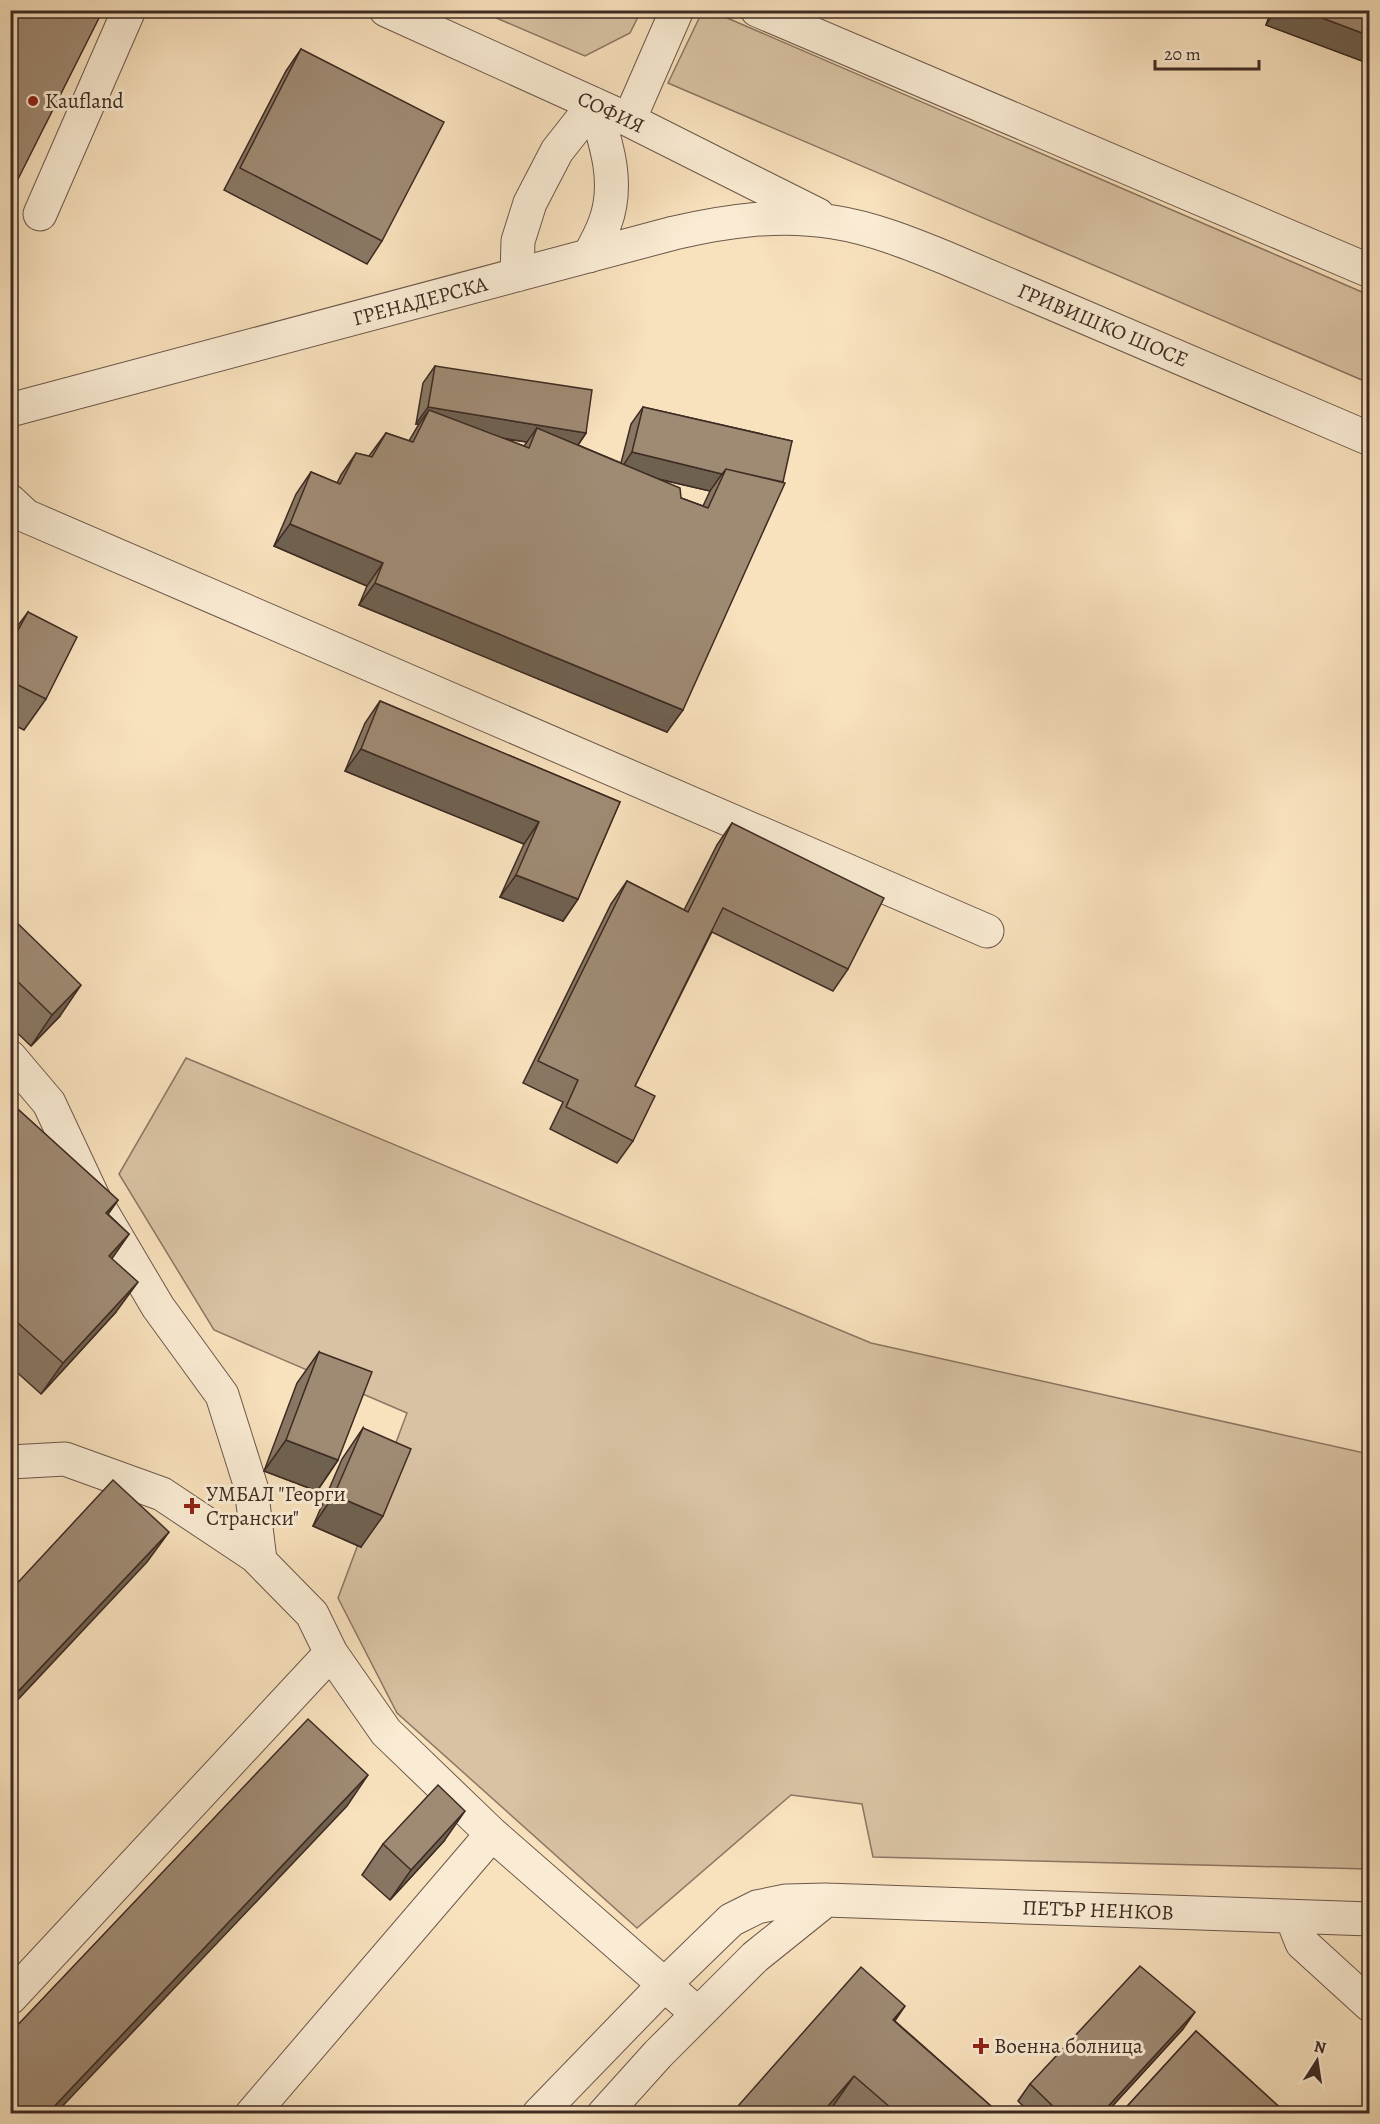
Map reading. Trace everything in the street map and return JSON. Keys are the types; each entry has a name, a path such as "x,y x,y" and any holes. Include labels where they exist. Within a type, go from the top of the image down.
{"street":[{"path":"40,214 129,10"},
{"name":"СОФИЯ","path":"386,10 629,120 832,222"},
{"path":"629,120 677,10"},
{"path":"757,10 1370,271"},
{"path":"590,256 606,222 612,188 609,153 594,104"},
{"path":"517,275 518,241 530,203 557,151 594,104"},
{"name":"ГРЕНАДЕРСКА","path":"10,410 720,222 774,217 832,222"},
{"name":"ГРИВИШКО ШОСЕ","path":"832,222 891,236 946,258 1370,439"},
{"path":"10,501 26,516 987,931"},
{"path":"10,1057 49,1103 93,1197 152,1297 222,1395 251,1487 260,1560"},
{"path":"10,1462 65,1459 162,1494 260,1560 312,1614 331,1653 386,1731 492,1834 698,2014"},
{"path":"10,1998 331,1653"},
{"path":"252,2114 492,1834"},
{"path":"604,2114 658,2054 755,1958 826,1900"},
{"name":"ПЕТЪР НЕНКОВ","path":"539,2114 664,1984 731,1920 757,1907 786,1901 826,1900 1370,1919"},
{"path":"1292,1918 1302,1943 1370,2005"}],"shaded area":[{"path":"641,10 630,33 585,56 480,11"},
{"path":"703,10 711,11 1369,295 1369,383 668,83"},
{"path":"186,1058 871,1343 1369,1454 1369,1869 873,1857 862,1804 791,1795 637,1928 397,1713 338,1598 407,1413 214,1330 119,1174"}],"building":[{"name":"Kaufland","path":"10,10 103,10 10,195"},
{"path":"1301,10 1370,10 1370,36"},
{"path":"301,49 444,122 382,241 240,168"},
{"path":"435,366 592,390 586,433 428,407"},
{"path":"643,407 792,441 783,482 726,469 722,474 632,452"},
{"path":"429,410 529,448 537,428 680,488 681,498 708,508 726,469 785,483 683,710 375,583 383,563 290,524 311,472 340,484 356,453 372,457 386,433 413,442"},
{"path":"28,612 77,637 46,699 10,681 10,645"},
{"path":"380,701 620,802 578,899 516,875 539,822 361,749"},
{"path":"732,823 884,898 848,969 723,908 635,1086 655,1096 633,1141 566,1107 578,1080 538,1061 627,881 688,912"},
{"path":"10,916 81,985 52,1015 10,974"},
{"path":"10,1102 118,1200 106,1213 129,1234 109,1256 138,1282 63,1363 10,1316"},
{"path":"319,1352 372,1372 338,1460 286,1440"},
{"path":"363,1428 411,1449 383,1516 334,1495"},
{"path":"113,1480 169,1532 10,1700 10,1591"},
{"path":"308,1719 368,1775 47,2114 10,2114 10,2033"},
{"path":"438,1785 465,1811 411,1870 383,1844"},
{"path":"1140,1966 1195,2012 1101,2114 1061,2114 1030,2084"},
{"path":"861,1967 905,2006 893,2020 1000,2114 898,2114 854,2076 821,2114 731,2114"},
{"path":"1196,2031 1287,2114 1196,2114 1190,2109 1186,2114 1120,2114"}],"place":[{"name":"Kaufland","path":"33,101"},
{"name":"УМБАЛ \"Георги Странски\"","path":"192,1506"},
{"name":"Военна болница","path":"981,2046"}]}
